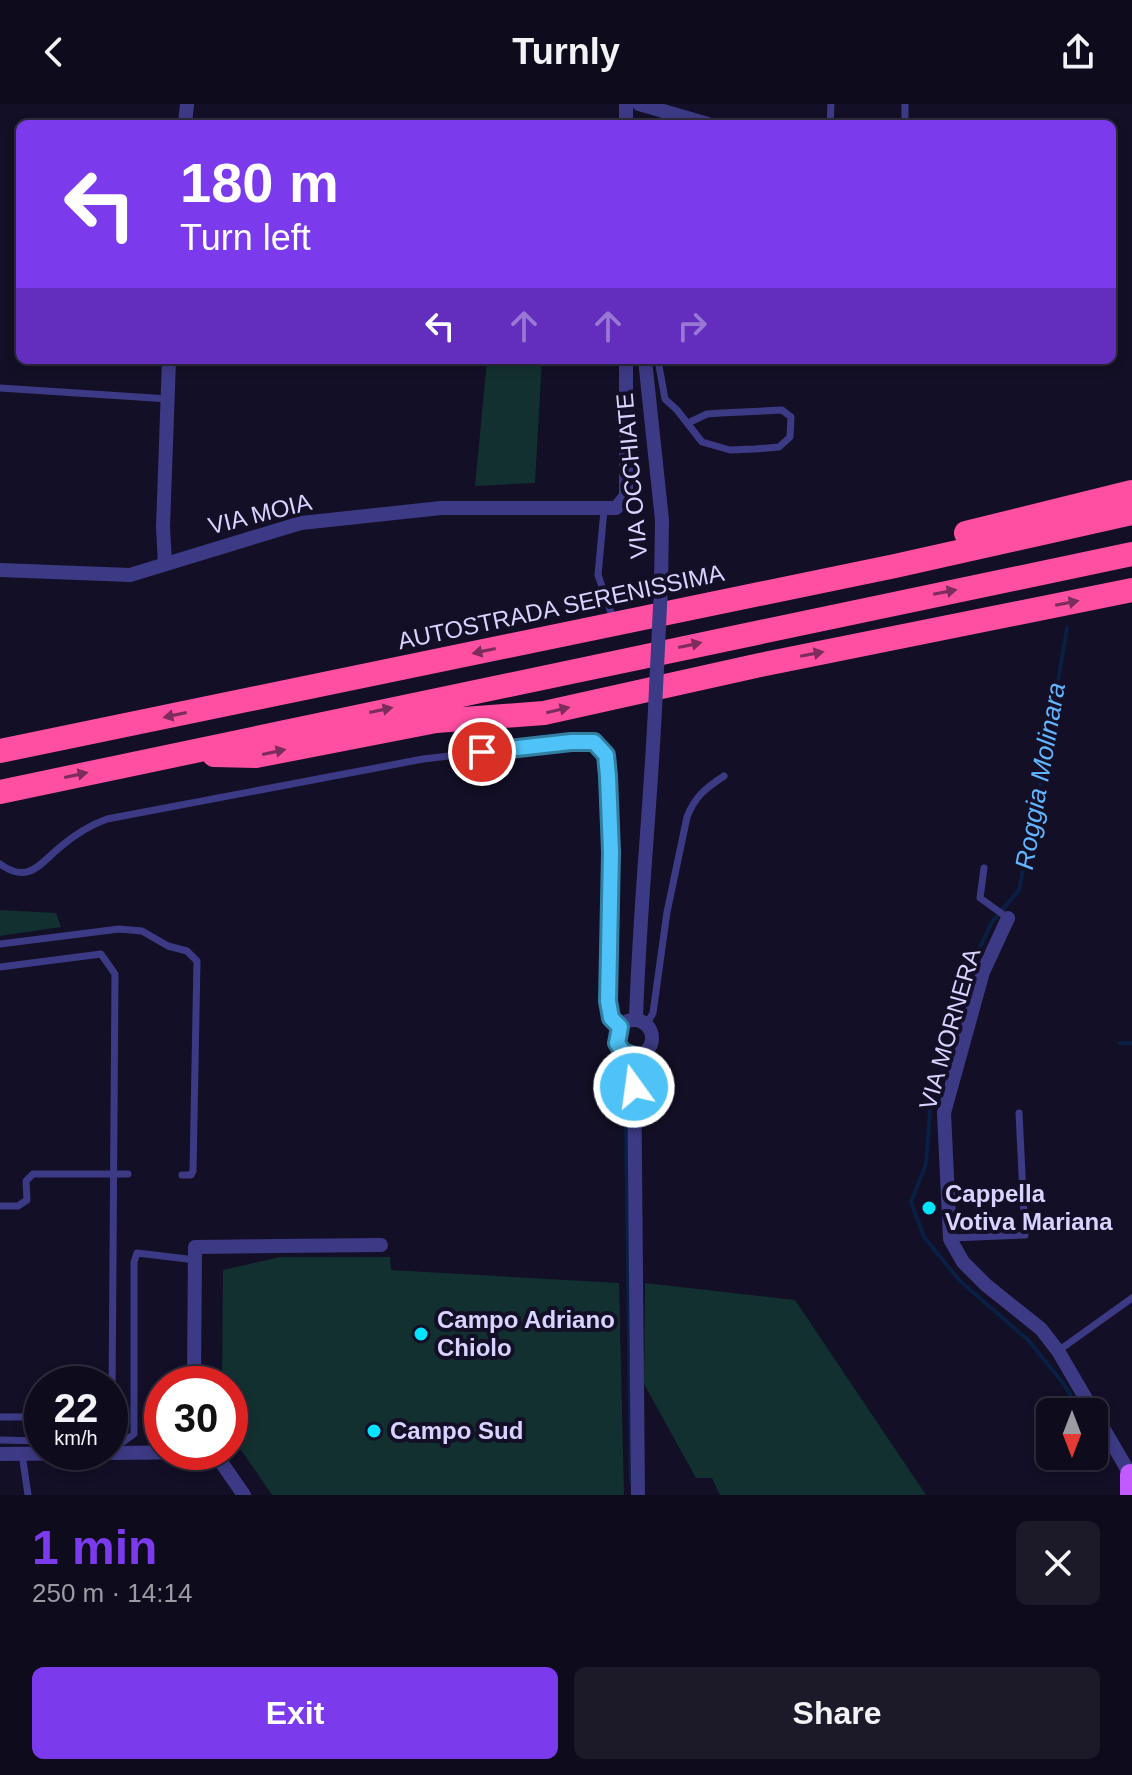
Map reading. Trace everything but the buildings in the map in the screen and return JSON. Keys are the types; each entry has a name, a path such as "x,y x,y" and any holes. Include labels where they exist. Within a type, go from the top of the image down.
{"highway":[{"path":"615,624 719,587 994,527 1132,492"},
{"name":"AUTOSTRADA SERENISSIMA","path":"0,751 895,566 1132,513"},
{"path":"0,792 1132,554"},
{"path":"168,755 256,756 436,721 544,713 760,665 1132,590"}],"main road":[{"path":"1130,1474 1130,1495"}],"street":[{"path":"639,104 661,107 697,120"},
{"path":"165,563 163,527 169,364"},
{"path":"604,510 616,508 626,496 626,364"},
{"name":"VIA OCCHIATE","path":"641,1022 639,942 648,846 662,520 645,364"},
{"name":"VIA MOIA","path":"0,570 130,575 301,523 441,508 604,510"},
{"name":"VIA MORNERA","path":"950,1239 944,1113 983,972 1005,916"},
{"path":"627,1021 641,1022 652,1035 649,1047 634,1056 619,1048 616,1037 627,1021"},
{"path":"634,1056 638,1495"},
{"path":"950,1239 963,1262 986,1285 1041,1329 1058,1351 1130,1474"},
{"path":"194,1366 195,1247 381,1245"},
{"path":"0,1454 144,1453"},
{"path":"227,1470 244,1495"}],"lane":[{"path":"659,364 665,399 702,442 730,450 779,447 790,437 791,417 782,410 721,413 707,414 688,423"},
{"path":"0,388 169,399"},
{"path":"604,510 598,575 615,624"},
{"path":"0,864 15,872 32,871 76,836 107,819 423,759 594,742 606,755 608,776 611,852 607,990 611,1018 620,1027"},
{"path":"641,1022 653,1013 667,912 692,802 701,791 724,776"},
{"path":"984,868 980,898 1005,916"},
{"path":"0,944 119,929 142,931 168,946 187,951 197,961 193,1171 191,1175 182,1175"},
{"path":"0,967 101,954 115,974 112,1366"},
{"path":"950,1239 1025,1235 1019,1113"},
{"path":"0,1206 18,1206 27,1200 26,1181 33,1174 128,1174"},
{"path":"128,1438 134,1434 134,1262 137,1253 196,1260"},
{"path":"1058,1351 1132,1298"},
{"path":"0,1417 24,1417"},
{"path":"0,1440 24,1441"},
{"path":"22,1454 28,1495"}],"green space":[{"path":"487,364 542,364 535,483 475,486"},
{"path":"0,910 56,913 61,927 0,936"},
{"name":"Campo Adriano Chiolo","path":"280,1257 390,1257 391,1270 619,1283 624,1495 272,1495 248,1460 248,1366 222,1366 223,1270"},
{"path":"645,1283 795,1300 926,1495 720,1495 712,1478 696,1478 644,1384"}],"waterway":[{"name":"Roggia Molinara","path":"1067,628 1019,890 992,922 974,960 930,1111 926,1164 911,1202 924,1237 960,1281 1029,1341 1072,1398"},
{"path":"1120,1043 1132,1043"},
{"path":"626,1124 631,1481"}],"place":[{"name":"Cappella Votiva Mariana","path":"929,1208"},
{"name":"Campo Adriano Chiolo","path":"421,1334"},
{"name":"Campo Sud","path":"374,1431"}],"route":[{"path":"482,752 594,742 606,755 611,852 607,990 611,1018 620,1027 616,1037 619,1048 634,1056 634,1087"}]}
